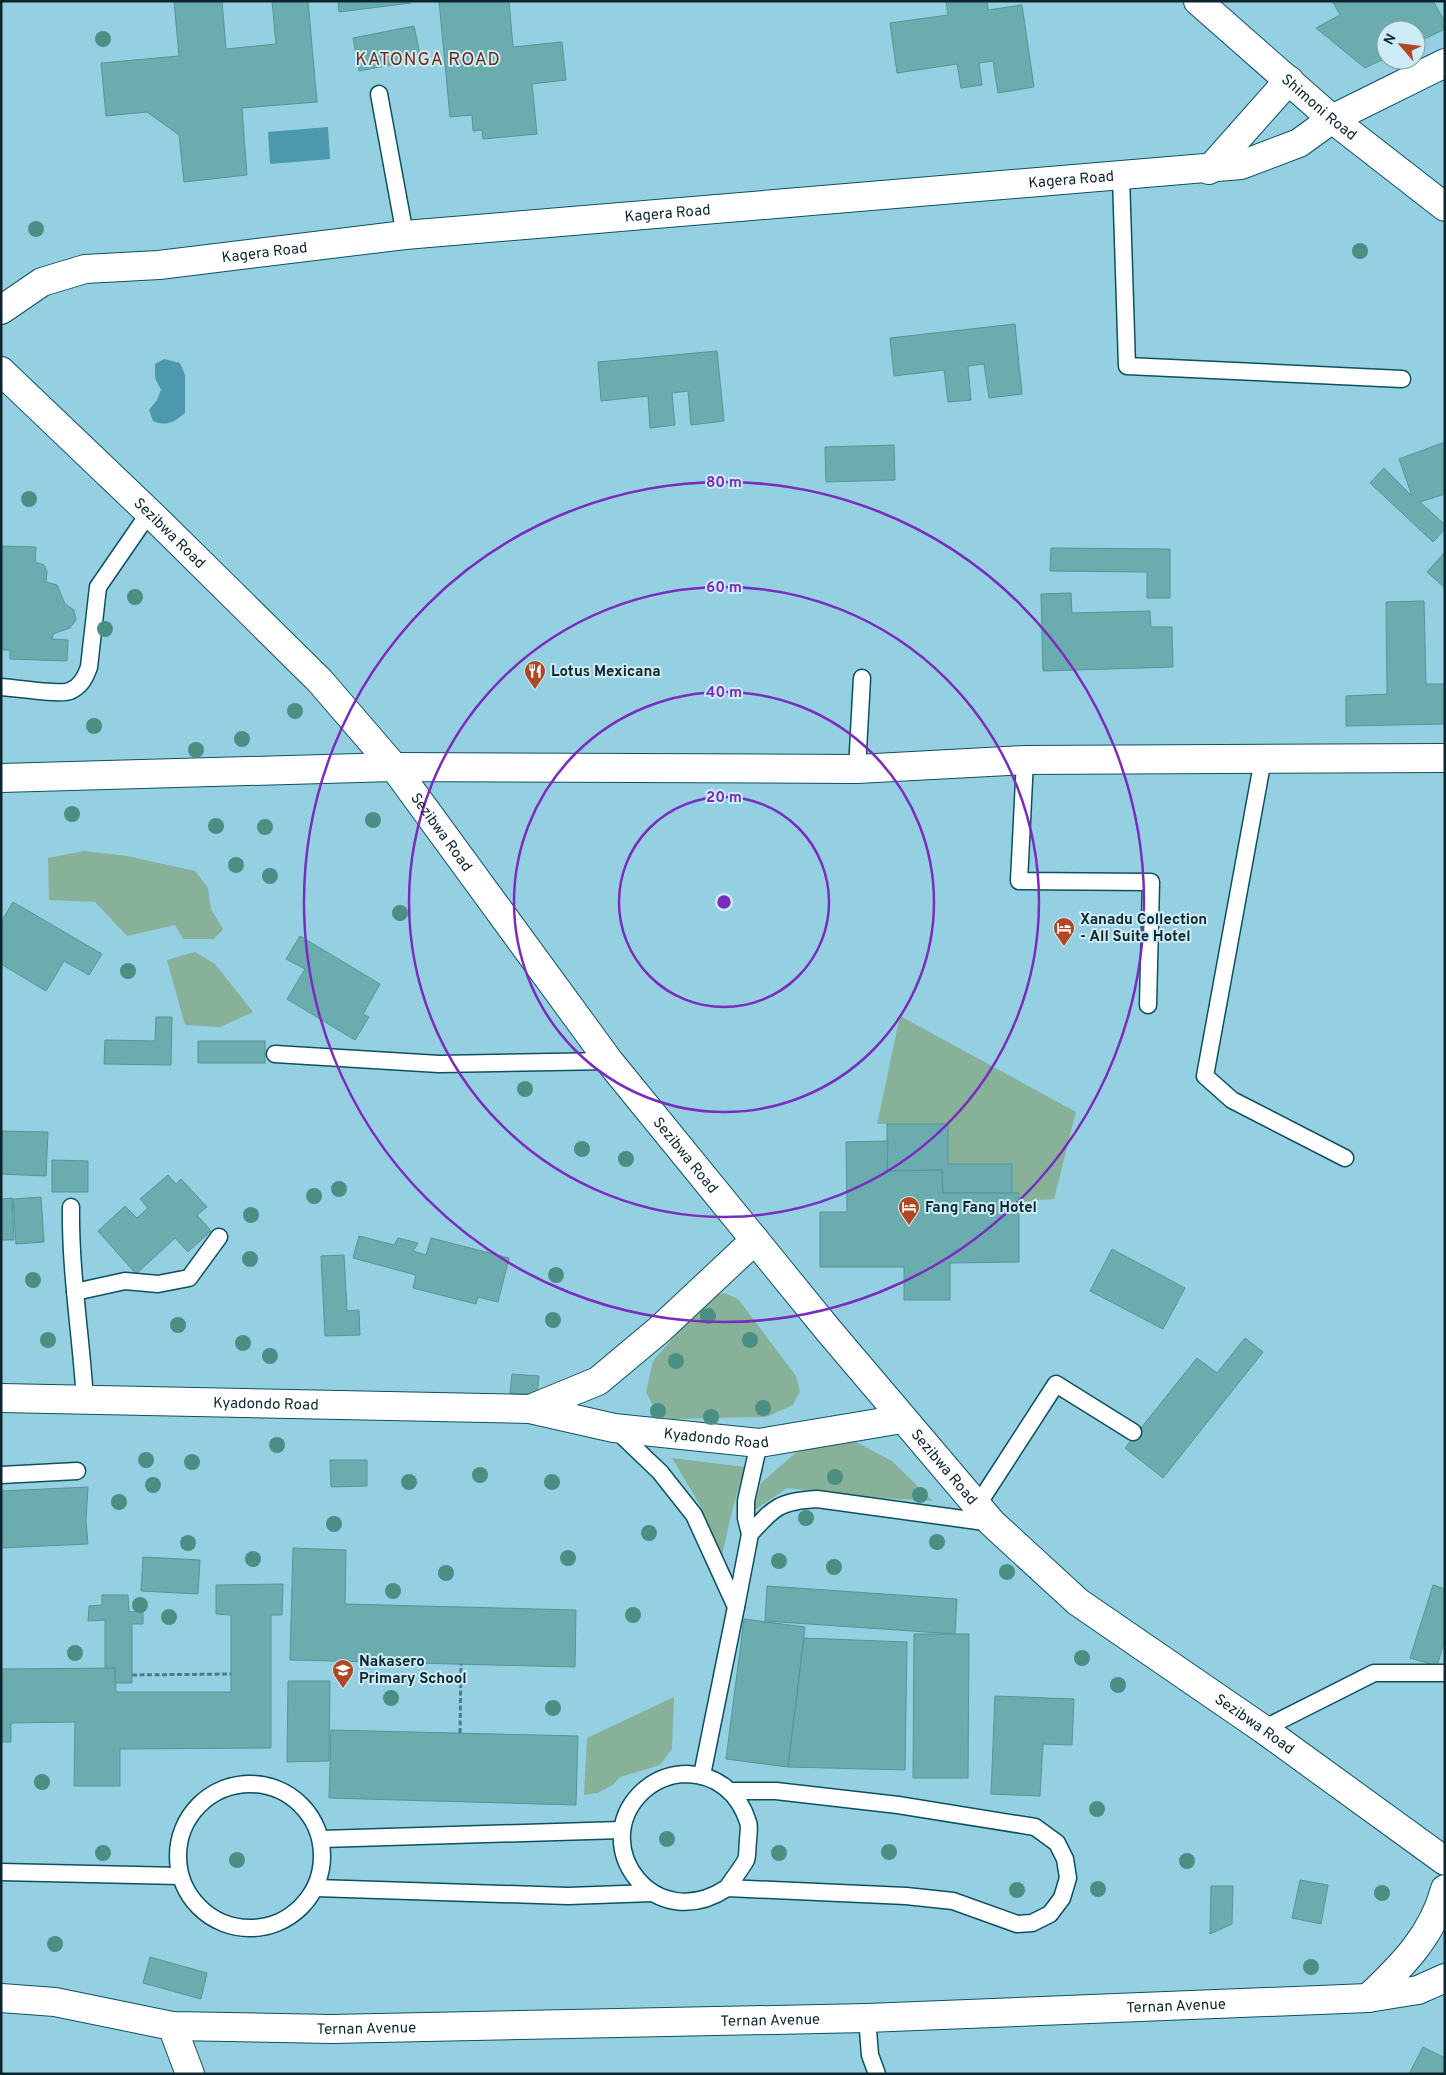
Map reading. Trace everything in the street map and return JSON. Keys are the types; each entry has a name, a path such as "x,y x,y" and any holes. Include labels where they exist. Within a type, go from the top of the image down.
{"street":[{"name":"Shimoni Road","path":"1198,1 1332,119 1445,208"},
{"name":"Kagera Road","path":"1,310 42,282 85,269 159,265 405,235 1209,170 1241,165 1272,155 1299,143 1332,119 1445,62"},
{"path":"1209,170 1289,80"},
{"name":"Sezibwa Road","path":"1,371 320,681 394,767 609,1061 902,1419 984,1515 1078,1602 1263,1729 1445,1861"},
{"path":"1,778 394,767 858,770 1025,760 1445,758"},
{"name":"Kyadondo Road","path":"530,1409 598,1381 659,1330 755,1240"},
{"name":"Kyadondo Road","path":"1,1398 530,1409 614,1428 759,1443 902,1419"},
{"path":"1368,1998 1414,1951 1431,1927 1445,1889"},
{"name":"Ternan Avenue","path":"1,1998 55,2002 172,2026 331,2029 867,2018 1368,1998 1418,1990 1445,1978"},
{"path":"172,2026 190,2074"}],"lane":[{"path":"379,94 405,235"},
{"path":"1121,177 1127,366 1402,379"},
{"path":"1,687 67,692 78,686 85,678 89,667 98,587 149,513"},
{"path":"858,770 862,678"},
{"path":"1025,760 1019,881 1151,882 1148,1005"},
{"path":"1263,760 1205,1076 1232,1100 1346,1158"},
{"path":"275,1054 438,1064 609,1061"},
{"path":"70,1207 70,1255 85,1400"},
{"path":"75,1292 126,1282 158,1284 189,1278 219,1237"},
{"path":"750,1534 773,1509 793,1500 817,1499 984,1515 1056,1384 1133,1432"},
{"path":"614,1428 665,1478 694,1515 736,1607"},
{"path":"702,1775 750,1534 746,1518 746,1501 759,1443"},
{"path":"1,1474 77,1471"},
{"path":"1263,1729 1374,1673 1445,1674"},
{"path":"652,1893 628,1866 621,1830 630,1804 649,1784 675,1774 702,1775 718,1781 731,1791 749,1823 747,1858 727,1888"},
{"path":"233,1785 271,1785 304,1805 322,1839 316,1888 301,1909 280,1923 256,1929 231,1926 209,1916 190,1899 180,1876 180,1838 199,1804 233,1785"},
{"path":"316,1888 568,1896 652,1893 677,1902 690,1903 703,1900 727,1888 906,1896 953,1901 1017,1924 1032,1923 1050,1914 1062,1898 1068,1878 1065,1859 1057,1844 1035,1827 898,1805 776,1791 731,1791"},
{"path":"322,1839 621,1830"},
{"path":"1,1872 180,1876"},
{"path":"867,2018 870,2055 877,2074"}],"path":[{"path":"460,1733 461,1664"},
{"path":"132,1675 231,1674"}],"green space":[{"path":"84,851 127,856 195,871 208,888 211,909 223,929 214,939 183,939 175,925 127,936 95,902 49,900 48,858"},
{"path":"195,952 215,964 253,1012 220,1027 185,1025 167,960"},
{"path":"900,1016 1076,1112 1054,1199 1019,1202 1019,1193 1012,1193 1012,1164 948,1164 948,1124 877,1124"},
{"path":"724,1293 738,1299 796,1376 800,1391 793,1405 766,1417 672,1419 658,1415 646,1392 653,1361 708,1298"},
{"path":"856,1442 892,1461 933,1501 866,1497 787,1488 753,1511 761,1483 799,1450"},
{"path":"672,1458 745,1467 732,1511 721,1560 700,1505"},
{"path":"674,1697 672,1749 660,1765 620,1777 614,1784 598,1793 584,1795 587,1738"}],"water":[{"path":"328,127 330,159 270,164 268,132"},
{"path":"164,359 180,363 185,375 185,413 174,421 162,424 153,421 149,410 157,400 161,390 155,378 155,364"}],"building":[{"path":"174,1 222,1 226,49 276,44 272,1 308,1 317,102 242,108 247,175 184,182 179,135 147,112 106,116 101,63 179,56"},
{"path":"338,1 411,1 411,3 339,12"},
{"path":"439,1 509,1 513,47 562,42 566,80 532,84 537,134 483,139 482,130 473,131 472,115 450,117"},
{"path":"946,1 987,1 988,10 1022,5 1034,87 998,93 993,61 979,63 982,85 961,88 957,64 897,73 890,23 948,15"},
{"path":"1332,1 1433,1 1445,22 1445,29 1426,38 1426,20 1376,20 1376,63 1365,68 1316,28 1340,15"},
{"path":"414,26 421,59 359,71 353,38"},
{"path":"1015,324 1022,394 989,398 984,364 968,366 971,400 948,402 944,370 894,376 890,338"},
{"path":"717,351 724,421 691,425 688,391 672,393 675,425 650,428 648,396 601,401 598,362"},
{"path":"1445,442 1445,494 1420,502 1445,525 1445,529 1433,542 1370,483 1384,468 1412,496 1399,459"},
{"path":"894,445 895,480 826,482 825,447"},
{"path":"1,546 36,547 35,562 44,565 47,572 46,582 57,585 65,604 74,610 76,620 70,628 53,634 52,639 68,640 67,661 10,659 10,650 1,650"},
{"path":"1051,548 1170,549 1170,598 1147,598 1147,572 1050,571"},
{"path":"1445,552 1445,588 1427,572"},
{"path":"1071,593 1072,613 1150,611 1151,627 1172,627 1173,667 1043,671 1041,594"},
{"path":"1424,601 1426,684 1445,684 1445,724 1346,726 1346,696 1387,694 1386,602"},
{"path":"13,902 102,954 89,975 64,961 46,991 1,964 1,922"},
{"path":"300,936 380,984 363,1014 369,1017 355,1040 287,999 305,969 286,959"},
{"path":"156,1017 172,1017 171,1065 104,1064 105,1040 155,1041"},
{"path":"198,1041 265,1041 265,1063 198,1063"},
{"path":"887,1124 948,1124 948,1164 1012,1164 1012,1193 943,1193 942,1170 887,1171"},
{"path":"2,1131 48,1132 46,1176 1,1174"},
{"path":"888,1141 887,1171 942,1170 943,1193 1019,1193 1019,1262 950,1263 950,1300 904,1300 904,1267 820,1267 820,1212 847,1212 846,1142"},
{"path":"52,1160 88,1161 88,1192 52,1192"},
{"path":"168,1175 176,1184 181,1179 207,1207 197,1215 211,1231 188,1252 175,1238 136,1274 98,1231 125,1206 137,1218 148,1208 140,1199"},
{"path":"41,1197 44,1242 16,1244 13,1199"},
{"path":"12,1198 14,1240 1,1240 1,1199"},
{"path":"359,1236 394,1245 398,1238 418,1243 413,1251 426,1255 431,1238 509,1258 498,1302 478,1297 476,1304 413,1288 416,1275 353,1258"},
{"path":"1112,1249 1185,1288 1163,1329 1090,1291"},
{"path":"344,1255 347,1311 359,1310 360,1335 325,1336 321,1256"},
{"path":"1245,1338 1263,1352 1163,1478 1125,1448 1197,1358 1217,1373"},
{"path":"512,1374 539,1376 537,1395 510,1393"},
{"path":"330,1460 367,1460 367,1486 331,1487"},
{"path":"88,1487 86,1520 88,1544 1,1548 1,1491"},
{"path":"293,1548 346,1550 345,1604 576,1610 575,1667 290,1660"},
{"path":"143,1557 200,1560 198,1594 141,1591"},
{"path":"283,1584 282,1615 271,1615 271,1748 120,1749 120,1786 74,1786 75,1722 11,1723 11,1742 1,1742 1,1669 115,1668 116,1692 231,1692 231,1615 216,1614 216,1585"},
{"path":"1433,1585 1445,1589 1445,1639 1437,1666 1410,1658"},
{"path":"767,1586 957,1599 955,1634 765,1621"},
{"path":"102,1595 128,1595 129,1612 143,1611 143,1624 132,1624 132,1683 115,1683 115,1668 105,1668 105,1620 88,1621 89,1606 102,1605"},
{"path":"744,1619 805,1627 788,1767 726,1759"},
{"path":"914,1634 969,1634 968,1778 913,1778"},
{"path":"804,1638 907,1642 905,1770 788,1767"},
{"path":"288,1681 330,1681 329,1761 287,1762"},
{"path":"995,1696 1074,1699 1072,1745 1043,1744 1040,1796 991,1794"},
{"path":"331,1730 578,1736 576,1805 329,1798"},
{"path":"1300,1880 1328,1885 1321,1924 1292,1918"},
{"path":"1211,1886 1233,1886 1232,1924 1210,1934"},
{"path":"150,1957 207,1973 201,1999 143,1983"},
{"path":"1423,2047 1445,2058 1445,2074 1409,2074"}],"place":[{"name":"Lotus Mexicana","path":"535,690"},
{"name":"Xanadu Collection - All Suite Hotel","path":"1064,947"},
{"name":"Fang Fang Hotel","path":"909,1226"},
{"name":"Nakasero Primary School","path":"343,1689"}],"district":[{"name":"KATONGA ROAD","path":"428,59"}]}
